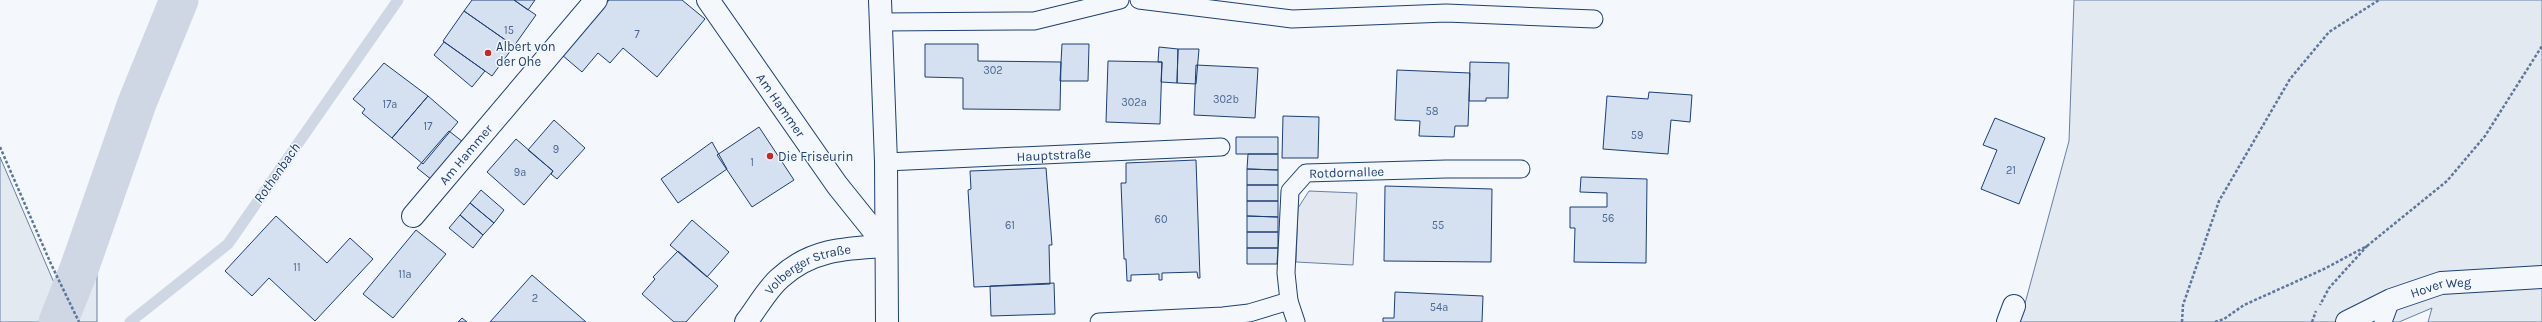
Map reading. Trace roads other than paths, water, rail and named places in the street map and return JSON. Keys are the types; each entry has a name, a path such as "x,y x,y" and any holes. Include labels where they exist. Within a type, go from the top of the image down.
{"street":[{"name":"Am Hammer","path":"413,216 596,0"},
{"name":"Am Hammer","path":"708,0 837,185 886,246"},
{"path":"880,0 886,162 887,322"},
{"name":"Volberger Straße","path":"746,322 779,278 795,266 815,255 838,248 886,246"},
{"name":"Hover Weg","path":"2347,322 2390,300 2441,283 2542,277"}],"lane":[{"path":"881,22 1034,20 1120,0"},
{"path":"1139,0 1292,19 1446,13 1594,19"},
{"name":"Hauptstraße","path":"886,162 1221,147"},
{"name":"Rotdornallee","path":"1296,322 1289,301 1286,273 1290,191 1306,173 1446,169 1521,169"},
{"path":"2383,322 2390,300"},
{"path":"1099,322 1223,316 1249,313 1289,301"}],"waterway":[{"path":"58,322 79,269 137,103 179,0"},
{"name":"Rothenbach","path":"130,322 228,244 398,0"}],"place":[{"name":"Albert von der Ohe","path":"488,53"},
{"name":"Die Friseurin","path":"770,156"}]}
